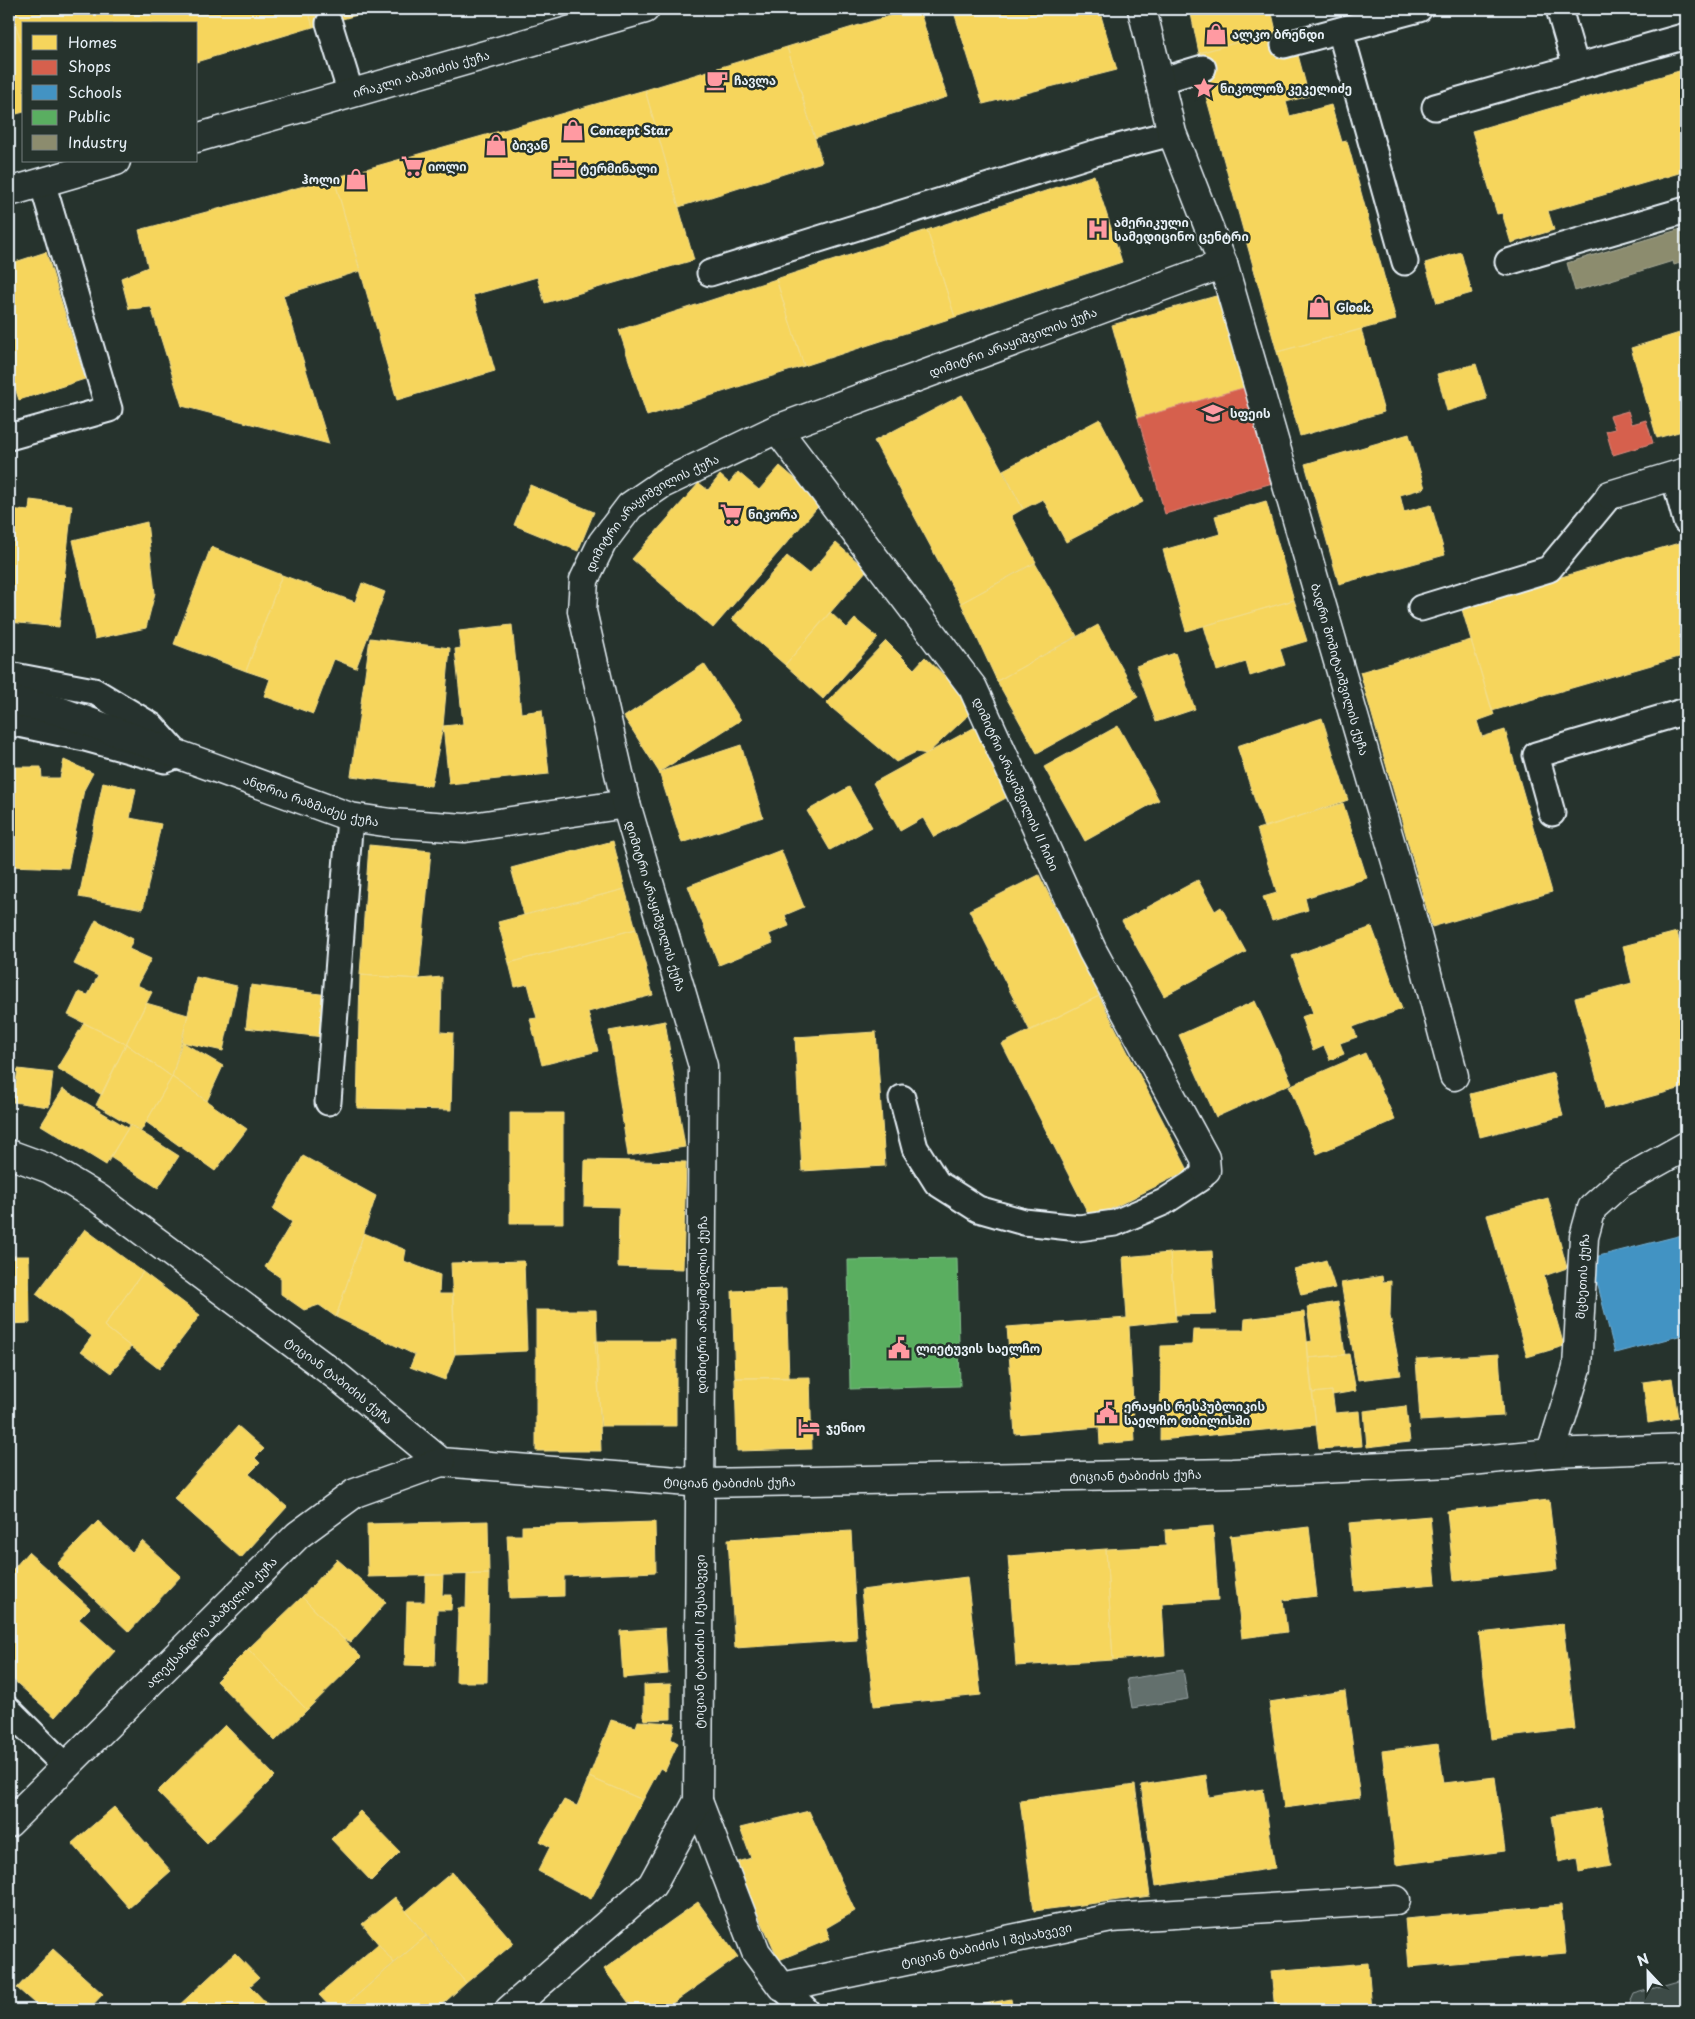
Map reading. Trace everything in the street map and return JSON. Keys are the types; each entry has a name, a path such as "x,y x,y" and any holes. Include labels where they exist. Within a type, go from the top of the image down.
{"street":[{"name":"ირაკლი აბაშიძის ქუჩა","path":"198,137 645,9"},
{"path":"1142,9 1172,133 1223,264"},
{"path":"9,192 112,162"},
{"name":"დიმიტრი არაყიშვილის ქუჩა","path":"702,1483 704,1066 626,804 582,611 584,580 602,543 630,506 662,484 777,429 1223,264"},
{"name":"ბადრი შოშიტაიშვილის ქუჩა","path":"1223,264 1414,924 1454,1076"},
{"name":"დიმიტრი არაყიშვილის II ჩიხი","path":"777,429 974,688 1092,950 1205,1158 1206,1170"},
{"path":"1610,495 1680,474"},
{"name":"ანდრია რაზმაძეს ქუჩა","path":"9,700 58,711 350,818 391,824 465,828 626,804"},
{"name":"მცხეთის ქუჩა","path":"1551,1453 1577,1368 1584,1237 1592,1208 1620,1183 1686,1146"},
{"name":"ტიციან ტაბიძის ქუჩა","path":"9,1154 50,1169 98,1198 338,1377 441,1462 702,1483 1232,1473 1451,1463 1551,1453 1686,1448"},
{"name":"ალექსანდრე აბაშელის ქუჩა","path":"9,1823 298,1535 355,1493 441,1462"},
{"name":"ტიციან ტაბიძის I შესახვევი","path":"702,1483 698,1801 756,1952 782,1987 1111,1918 1396,1900"},
{"name":"ტიციან ტაბიძის I შესახვევი","path":"509,2010 652,1884 698,1801"}],"lane":[{"path":"1284,45 1419,9"},
{"path":"1559,9 1576,67"},
{"path":"329,23 351,94"},
{"path":"1340,30 1406,262"},
{"path":"1435,107 1686,36"},
{"path":"1159,81 1204,68"},
{"path":"710,273 1095,153 1172,133"},
{"path":"9,437 110,409 42,182"},
{"path":"1508,262 1686,210"},
{"path":"1680,474 1686,521"},
{"path":"1421,608 1549,569 1610,495"},
{"path":"9,675 94,691 152,726 178,754 165,760 85,738 9,722"},
{"path":"1552,812 1536,755 1686,711"},
{"path":"328,1102 350,818"},
{"path":"902,1098 916,1148 937,1183 978,1209 1024,1222 1079,1228 1116,1223 1164,1202 1199,1179 1206,1170"},
{"path":"9,1710 65,1766"},
{"path":"782,1987 806,2010"}],"shaded area":[{"path":"1183,1670 1188,1699 1132,1708 1127,1679"},
{"path":"1686,1979 1686,2010 1627,2010 1634,1994"}],"building: Homes":[{"path":"9,9 11,9 22,45 22,113 9,116"},
{"path":"11,9 308,9 313,27 198,61 198,22 22,22 22,45"},
{"path":"308,9 379,9 313,27"},
{"path":"912,9 919,9 947,97 815,138 787,47"},
{"path":"953,9 1099,9 1117,70 983,104"},
{"path":"1190,9 1271,9 1276,31 1199,53"},
{"path":"1279,31 1287,58 1298,55 1309,96 1286,102 1290,116 1331,105 1342,142 1347,141 1396,320 1277,352 1202,82 1207,81 1199,53"},
{"path":"787,47 822,162 679,207 645,90"},
{"path":"1686,69 1686,171 1548,211 1554,230 1511,243 1502,213 1497,214 1472,131"},
{"path":"645,90 694,260 545,303 537,277 473,295 495,371 397,400 334,178"},
{"path":"1094,175 1122,262 955,317 927,230"},
{"path":"334,178 360,271 283,295 329,444 182,406 151,307 129,309 121,278 148,267 139,230"},
{"path":"927,230 955,317 804,366 776,279"},
{"path":"46,252 85,379 19,400 11,376 9,376 9,264"},
{"path":"1461,252 1472,293 1437,303 1425,263"},
{"path":"776,279 804,366 647,416 619,330"},
{"path":"1223,294 1250,386 1138,418 1112,325"},
{"path":"1361,329 1384,412 1300,436 1277,352"},
{"path":"1686,331 1686,430 1657,438 1631,348"},
{"path":"1476,364 1487,399 1447,411 1437,374"},
{"path":"962,395 1023,509 1011,516 1036,562 961,603 874,441"},
{"path":"1100,419 1143,502 1066,542 1043,499 1023,509 1003,470"},
{"path":"1409,434 1425,488 1400,495 1404,512 1431,505 1445,555 1339,584 1305,464"},
{"path":"780,466 822,502 713,628 632,559 699,483 708,490 720,475 729,483 738,472 759,490"},
{"path":"530,485 594,512 578,551 514,525"},
{"path":"30,500 72,505 59,627 9,622 9,509 29,511"},
{"path":"1266,501 1294,600 1186,631 1163,550 1220,534 1215,516"},
{"path":"147,522 155,593 146,628 95,639 73,540"},
{"path":"1686,541 1686,655 1492,711 1461,606"},
{"path":"836,543 867,570 785,665 732,619 787,556 809,574"},
{"path":"211,547 282,575 246,671 174,644"},
{"path":"1035,563 1077,636 997,681 961,603"},
{"path":"282,575 355,602 362,583 385,592 356,668 334,659 313,714 264,696 270,679 246,671"},
{"path":"1294,600 1307,641 1280,649 1285,665 1250,676 1246,662 1217,671 1204,626"},
{"path":"830,612 847,628 855,619 878,638 823,699 785,665"},
{"path":"512,625 521,713 542,710 549,774 449,784 443,726 463,724 455,649 461,648 459,631"},
{"path":"1098,625 1138,697 1037,753 997,681"},
{"path":"370,638 450,648 443,726 431,786 351,776"},
{"path":"1471,640 1494,715 1477,721 1482,737 1505,730 1552,892 1432,927 1360,672"},
{"path":"886,641 914,669 925,657 977,707 927,754 916,752 896,762 826,703"},
{"path":"1175,653 1195,709 1156,722 1136,666"},
{"path":"704,664 741,720 659,772 624,717"},
{"path":"1322,718 1348,800 1264,828 1237,746"},
{"path":"977,726 1015,793 934,837 923,818 900,831 873,783"},
{"path":"1118,726 1159,800 1085,841 1044,767"},
{"path":"741,745 763,817 682,843 659,772"},
{"path":"64,760 93,773 84,790 68,868 9,866 9,767 41,767 42,778 60,778"},
{"path":"103,782 136,789 130,818 161,824 143,909 79,897"},
{"path":"849,787 872,827 830,850 807,811"},
{"path":"1343,803 1367,878 1305,898 1308,910 1272,921 1263,897 1277,893 1257,829"},
{"path":"613,841 625,889 524,915 511,868"},
{"path":"369,845 431,851 419,979 360,975"},
{"path":"781,850 804,907 785,915 789,926 769,934 773,943 719,965 688,886"},
{"path":"1039,875 1099,996 1030,1031 969,910"},
{"path":"1198,880 1215,911 1221,907 1246,952 1164,996 1122,921"},
{"path":"625,889 636,929 509,963 498,922"},
{"path":"96,920 133,939 129,949 151,959 137,985 152,992 126,1044 68,1015 79,992 88,995 98,976 74,964"},
{"path":"1372,927 1402,1009 1353,1027 1357,1037 1340,1043 1344,1054 1330,1060 1324,1046 1313,1051 1301,1017 1313,1013 1292,956"},
{"path":"636,929 653,995 588,1012 598,1051 542,1065 530,1019 537,1018 528,984 515,987 509,963"},
{"path":"1677,932 1686,966 1686,1087 1605,1109 1575,998 1632,983 1623,946"},
{"path":"360,975 419,979 442,977 441,1032 453,1033 451,1110 357,1108"},
{"path":"196,977 237,986 223,1051 182,1042"},
{"path":"251,985 328,995 323,1037 246,1028"},
{"path":"1099,996 1188,1170 1091,1219 1002,1044"},
{"path":"1255,1001 1292,1083 1216,1117 1179,1035"},
{"path":"146,1003 188,1015 172,1077 126,1044"},
{"path":"665,1021 685,1147 628,1156 609,1031"},
{"path":"84,1023 126,1044 102,1095 57,1068"},
{"path":"876,1032 885,1166 802,1171 795,1037"},
{"path":"182,1042 223,1066 207,1101 172,1077"},
{"path":"126,1044 172,1077 141,1131 96,1105"},
{"path":"1365,1053 1395,1120 1317,1154 1289,1086"},
{"path":"18,1069 53,1073 49,1107 13,1102"},
{"path":"1553,1073 1563,1116 1480,1137 1470,1094"},
{"path":"172,1077 247,1129 215,1171 146,1122"},
{"path":"63,1089 128,1128 106,1165 41,1125"},
{"path":"510,1113 563,1113 563,1223 510,1223"},
{"path":"130,1125 179,1156 158,1188 110,1157"},
{"path":"303,1156 376,1196 336,1317 319,1305 304,1310 281,1294 281,1278 265,1267 292,1222 273,1209"},
{"path":"585,1160 686,1162 683,1269 618,1267 619,1207 584,1206"},
{"path":"1548,1198 1567,1268 1544,1276 1564,1346 1527,1357 1487,1215"},
{"path":"9,1206 11,1206 11,1224 9,1224"},
{"path":"85,1229 143,1272 104,1326 131,1347 111,1373 81,1351 92,1336 36,1294"},
{"path":"364,1233 406,1250 404,1261 440,1275 439,1294 453,1294 455,1354 445,1380 410,1367 415,1355 336,1317"},
{"path":"1212,1251 1216,1314 1175,1315 1170,1253"},
{"path":"1170,1253 1176,1321 1129,1326 1135,1441 1100,1444 1099,1427 1015,1434 1007,1327 1127,1318 1123,1257"},
{"path":"9,1256 29,1256 30,1323 9,1324"},
{"path":"1326,1260 1335,1288 1301,1295 1294,1269"},
{"path":"524,1261 527,1351 455,1354 451,1263"},
{"path":"143,1272 200,1315 159,1369 104,1326"},
{"path":"1382,1276 1383,1282 1391,1281 1390,1316 1401,1375 1358,1380 1341,1283"},
{"path":"786,1289 789,1378 735,1378 732,1291"},
{"path":"1338,1302 1345,1355 1308,1358 1307,1342 1312,1341 1307,1307"},
{"path":"536,1310 596,1310 601,1451 536,1451"},
{"path":"1304,1312 1316,1425 1160,1440 1161,1346 1192,1345 1193,1330 1244,1330 1245,1319"},
{"path":"595,1341 676,1341 676,1426 601,1426"},
{"path":"1349,1354 1356,1391 1332,1395 1332,1391 1312,1393 1308,1358"},
{"path":"1499,1354 1503,1416 1420,1421 1416,1359"},
{"path":"810,1377 812,1449 737,1451 735,1378"},
{"path":"1672,1378 1678,1418 1648,1423 1643,1382"},
{"path":"1332,1391 1335,1413 1359,1411 1362,1446 1319,1449 1312,1393"},
{"path":"1406,1406 1410,1442 1367,1447 1364,1411"},
{"path":"238,1426 264,1449 255,1458 260,1463 249,1474 287,1507 241,1558 174,1498"},
{"path":"1549,1500 1557,1570 1454,1581 1447,1511"},
{"path":"1430,1516 1436,1584 1355,1591 1349,1523"},
{"path":"98,1521 132,1552 142,1541 181,1576 129,1632 57,1564"},
{"path":"488,1521 489,1574 368,1577 367,1524"},
{"path":"655,1522 656,1572 564,1576 564,1596 510,1598 507,1535 522,1535 522,1526"},
{"path":"1213,1526 1218,1600 1162,1604 1165,1655 1113,1660 1106,1549 1166,1546 1165,1530"},
{"path":"1309,1527 1317,1596 1283,1600 1287,1632 1242,1638 1230,1536"},
{"path":"851,1531 857,1640 735,1648 728,1539"},
{"path":"1106,1549 1113,1660 1016,1666 1008,1556"},
{"path":"28,1552 90,1608 79,1619 115,1651 55,1717 9,1676 9,1574"},
{"path":"337,1559 386,1602 351,1642 343,1639 302,1597"},
{"path":"426,1574 443,1575 442,1595 452,1595 451,1610 437,1610 435,1666 405,1665 407,1602 425,1602"},
{"path":"467,1574 489,1574 487,1682 456,1682 458,1608 466,1608"},
{"path":"967,1577 981,1695 874,1706 861,1590"},
{"path":"302,1597 361,1657 307,1710 248,1649"},
{"path":"1563,1624 1575,1729 1491,1739 1479,1633"},
{"path":"665,1628 668,1674 623,1678 620,1631"},
{"path":"248,1649 307,1710 275,1741 216,1681"},
{"path":"671,1684 671,1719 644,1720 644,1685"},
{"path":"1345,1691 1360,1798 1284,1808 1269,1702"},
{"path":"611,1720 636,1727 638,1721 675,1723 671,1739 678,1743 665,1771 660,1768 643,1800 589,1777"},
{"path":"225,1725 275,1776 207,1843 157,1792"},
{"path":"1438,1744 1444,1783 1495,1777 1505,1851 1396,1865 1382,1751"},
{"path":"1206,1775 1209,1797 1263,1789 1275,1868 1156,1886 1141,1785"},
{"path":"589,1777 643,1800 591,1899 538,1871 550,1847 540,1841 564,1800 577,1806"},
{"path":"1135,1785 1150,1896 1034,1911 1020,1800"},
{"path":"114,1807 171,1871 129,1908 72,1843"},
{"path":"1601,1808 1611,1866 1579,1872 1577,1858 1559,1862 1552,1816"},
{"path":"360,1811 400,1852 371,1881 331,1839"},
{"path":"809,1811 855,1911 826,1928 830,1939 779,1960 735,1863 751,1858 740,1828"},
{"path":"452,1872 514,1943 466,1983 406,1911"},
{"path":"395,1897 426,1936 394,1963 362,1924"},
{"path":"698,1902 738,1957 663,2010 634,2010 604,1969"},
{"path":"1561,1905 1566,1953 1409,1967 1405,1919"},
{"path":"426,1936 466,1983 436,2010 340,2010"},
{"path":"378,1944 394,1963 340,2010 333,2010 319,1995"},
{"path":"53,1949 103,1994 88,2010 42,2010 17,1988"},
{"path":"235,1953 259,1978 250,1986 273,2010 174,2010"},
{"path":"1368,1963 1372,2010 1275,2010 1271,1971"},
{"path":"1011,1999 1013,2010 954,2010"}],"building: Shops":[{"path":"1250,386 1276,482 1165,514 1138,418"},
{"path":"1628,411 1632,424 1646,420 1653,443 1613,455 1606,431 1615,429 1610,416"}],"building: Schools":[{"path":"1686,1234 1686,1334 1615,1353 1591,1258"}],"building: Public":[{"path":"957,1258 960,1386 850,1389 848,1260"}],"building: Industry":[{"path":"1681,229 1686,245 1686,261 1674,265 1673,261 1575,291 1567,263"}],"place":[{"name":"ალკო ბრენდი","path":"1216,34"},
{"name":"ჩავლა","path":"717,80"},
{"name":"ნიკოლოზ კეკელიძე","path":"1204,88"},
{"name":"Concept Star","path":"573,130"},
{"name":"ბივან","path":"496,145"},
{"name":"იოლი","path":"412,166"},
{"name":"ტერმინალი","path":"564,168"},
{"name":"ჰოლი","path":"356,179"},
{"name":"ამერიკული სამედიცინო ცენტრი","path":"1098,229"},
{"name":"Glook","path":"1319,307"},
{"name":"სფეის","path":"1213,413"},
{"name":"ნიკორა","path":"731,514"},
{"name":"ლიეტუვის საელჩო","path":"899,1348"},
{"name":"ერაყის რესპუბლიკის საელჩო თბილისში","path":"1107,1413"},
{"name":"ჯენიო","path":"809,1427"}]}
